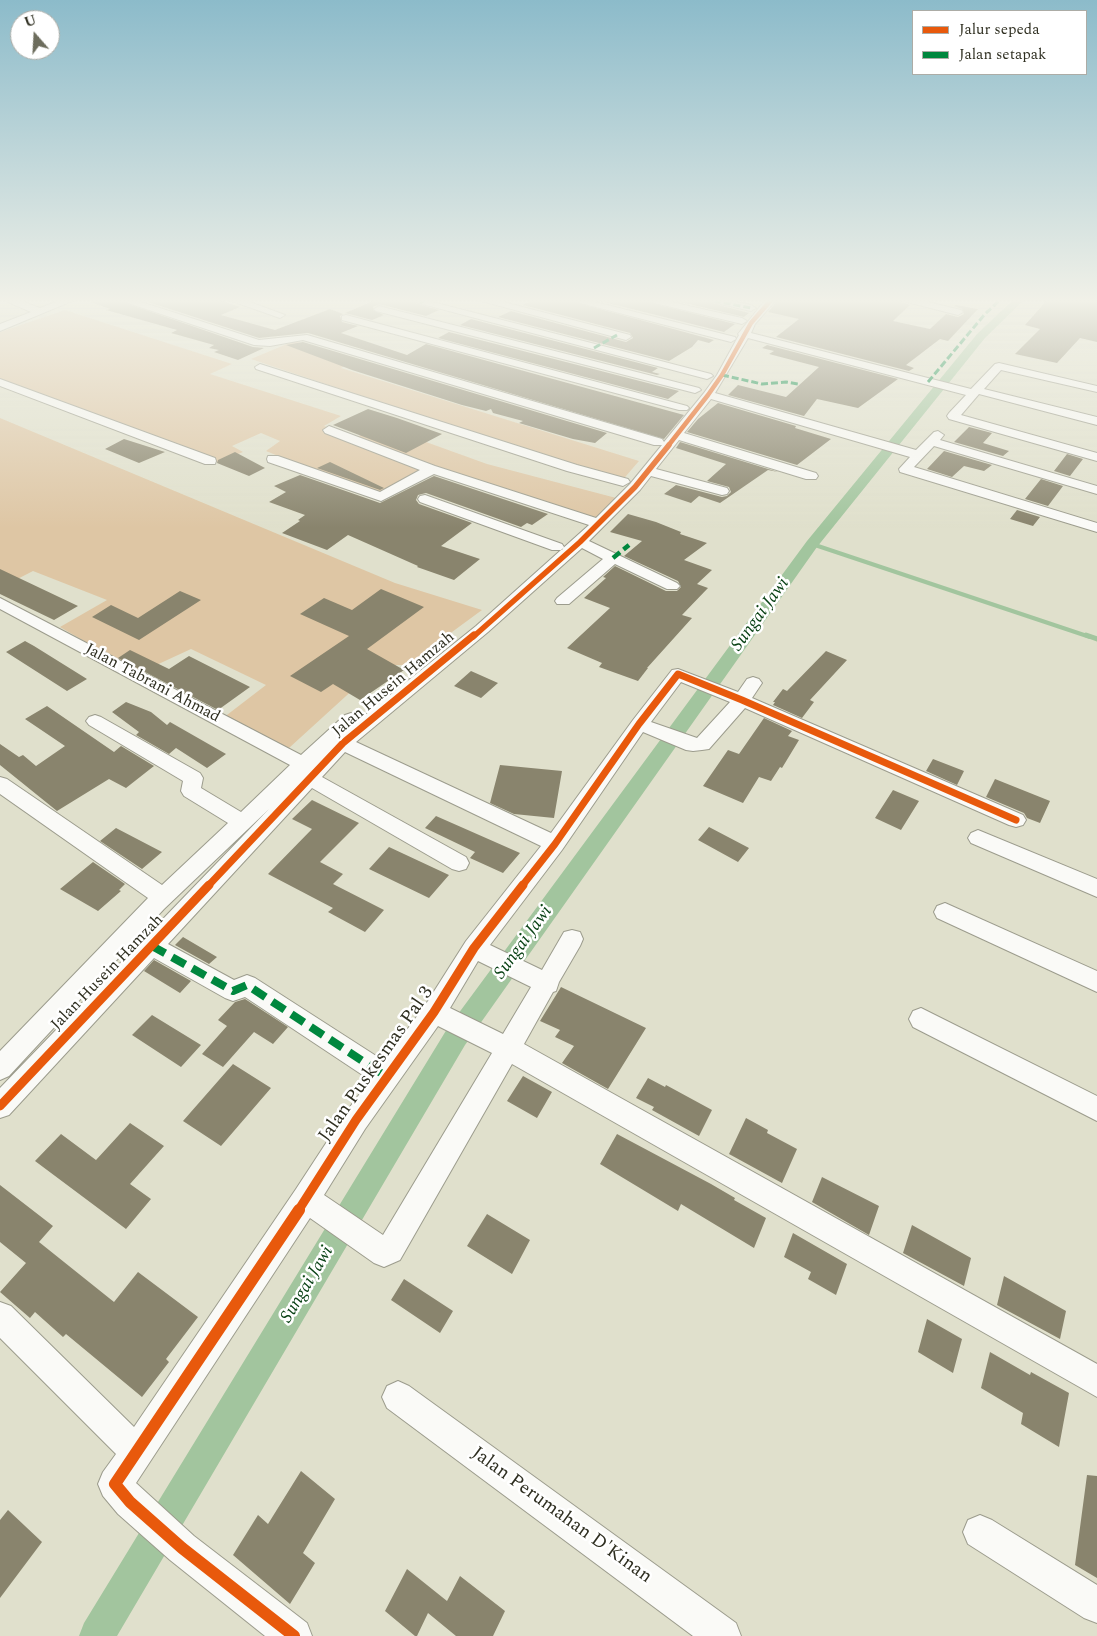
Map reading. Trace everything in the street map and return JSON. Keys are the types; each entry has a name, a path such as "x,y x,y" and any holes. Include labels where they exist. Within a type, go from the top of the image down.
{"street":[{"path":"286,375 572,468 623,482"},
{"path":"433,375 658,442"},
{"path":"561,375 683,408"},
{"path":"634,375 918,455"},
{"name":"Jalan Husein Hamzah","path":"0,1106 152,946 306,771 330,737 392,685 444,646 557,546 636,487 677,435 713,375"},
{"path":"909,375 935,384 1097,421"},
{"path":"990,375 953,416 1097,457"},
{"path":"1040,375 1097,389"},
{"path":"0,382 210,461"},
{"name":"Jalan Husein Hamzah","path":"0,1068 163,896 242,822 456,651 580,542 592,521 658,442 683,408 702,393"},
{"path":"329,430 433,470 592,521"},
{"path":"677,435 811,476"},
{"path":"1097,490 934,438 905,469 1097,528"},
{"path":"272,459 381,497 433,470"},
{"path":"649,471 722,490"},
{"path":"425,499 557,546"},
{"path":"580,542 672,586"},
{"path":"563,601 613,558"},
{"name":"Jalan Tabrani Ahmad","path":"0,603 306,771 460,864"},
{"name":"Jalan Puskesmas Pal 3","path":"294,1636 182,1548 123,1493 136,1451 317,1206 356,1120 434,1012 483,952 555,844 683,676 742,700"},
{"path":"645,727 693,745 702,744 742,700 753,684"},
{"path":"742,700 1016,820"},
{"path":"95,720 193,778 191,792 242,822"},
{"path":"343,743 555,844"},
{"path":"0,784 163,896"},
{"path":"978,838 1097,888"},
{"path":"945,912 1097,982"},
{"path":"317,1206 384,1253 390,1250 548,984 572,940"},
{"path":"152,946 233,991 247,985 387,1077"},
{"path":"483,952 548,984"},
{"path":"434,1012 508,1049 1097,1382"},
{"path":"921,1019 1097,1109"},
{"path":"0,1317 136,1451"},
{"name":"Jalan Perumahan D'Kinan","path":"398,1397 724,1636"},
{"path":"980,1532 1097,1605"}],"shaded area":[{"path":"0,375 214,375 341,416 324,426 357,437 379,425 487,464 620,499 597,522 431,467 375,496 266,451 280,441 261,433 232,446 243,452 218,462 0,379"},
{"path":"300,375 365,375 639,461 620,483"},
{"path":"0,418 395,583 482,610 407,665 380,665 289,748 223,718 266,685 191,649 139,673 60,627 107,600 33,571 0,588"}],"building":[{"path":"369,375 414,375 607,433 595,443 573,439 519,423 523,421 493,413 491,409 486,411"},
{"path":"450,375 540,375 684,415 664,439"},
{"path":"579,375 618,375 679,391 668,399"},
{"path":"810,375 884,375 898,379 858,408 817,399 804,416 728,395 738,385 786,397"},
{"path":"718,403 796,426 795,428 831,439 797,465 687,432 698,419"},
{"path":"368,409 442,434 406,453 333,425"},
{"path":"969,427 992,433 983,443 1009,451 1003,456 954,442"},
{"path":"124,439 165,452 139,463 105,449"},
{"path":"680,442 778,472 768,470 720,503 699,496 691,503 664,494 676,485 722,497 727,496 731,492 729,487 707,481 726,464 676,448"},
{"path":"944,451 992,465 984,471 964,466 952,477 927,469"},
{"path":"235,452 265,468 249,476 217,463 218,460"},
{"path":"1067,454 1083,459 1070,476 1054,471"},
{"path":"330,462 384,488 380,490 317,468"},
{"path":"300,475 380,503 434,476 548,514 532,525 527,523 521,527 426,493 418,495 416,500 419,504 472,523 441,546 480,559 454,580 417,567 348,535 327,550 282,533 300,521 298,520 305,515 269,502 286,492 274,486"},
{"path":"1041,479 1063,486 1048,506 1025,499"},
{"path":"1017,510 1040,517 1033,526 1010,519"},
{"path":"628,514 656,522 681,532 680,534 707,543 684,560 712,570 697,584 708,588 682,615 692,618 647,668 638,681 599,667 602,663 567,648 610,608 584,598 606,578 603,577 615,566 666,591 677,591 681,587 678,581 624,556 642,541 610,532"},
{"path":"0,569 78,606 54,620 0,594"},
{"path":"381,589 424,607 367,649 404,670 360,700 333,684 321,692 290,676 349,636 300,614 324,598 352,610"},
{"path":"180,591 201,600 139,640 92,617 111,605 138,618"},
{"path":"25,641 87,679 67,691 6,652"},
{"path":"130,650 169,669 189,656 250,687 218,710 118,658"},
{"path":"826,651 847,660 810,700 814,702 802,718 773,705 775,702 773,702 783,689 787,691"},
{"path":"471,671 498,683 481,698 454,686"},
{"path":"126,702 151,712 167,725 170,722 226,754 207,768 176,748 169,754 136,735 139,732 112,712"},
{"path":"47,706 114,752 121,746 154,766 126,788 109,779 57,811 0,765 0,744 19,757 23,755 36,766 65,746 25,719"},
{"path":"764,718 792,731 788,736 799,740 782,768 780,767 771,781 759,777 743,803 703,786 728,750 739,754"},
{"path":"933,759 964,771 957,785 926,771"},
{"path":"500,765 562,771 554,818 514,814 490,803"},
{"path":"995,779 1050,801 1040,823 1027,818 1024,813 986,797"},
{"path":"893,790 919,801 901,830 875,818"},
{"path":"312,800 359,823 320,862 343,874 333,884 384,910 365,932 328,912 333,908 268,874 312,829 292,819"},
{"path":"436,816 520,853 503,873 470,858 475,852 425,828"},
{"path":"709,827 749,848 738,862 698,840"},
{"path":"116,828 162,852 142,869 100,841"},
{"path":"389,847 449,875 429,898 369,869"},
{"path":"93,862 125,884 119,890 121,891 98,911 60,889"},
{"path":"183,937 217,957 209,964 175,945"},
{"path":"154,960 191,981 180,993 144,971"},
{"path":"561,987 646,1028 608,1089 562,1063 574,1046 555,1037 560,1030 540,1021"},
{"path":"245,999 288,1027 273,1044 254,1032 223,1067 202,1054 227,1026 218,1020 235,1002"},
{"path":"152,1015 201,1045 181,1067 132,1035"},
{"path":"233,1064 271,1088 221,1146 183,1121"},
{"path":"523,1076 552,1092 537,1118 507,1101"},
{"path":"648,1078 665,1087 666,1085 712,1110 699,1136 652,1110 654,1107 636,1098"},
{"path":"746,1118 768,1130 767,1133 797,1149 782,1183 729,1154"},
{"path":"130,1123 164,1146 130,1184 151,1199 126,1229 35,1161 61,1134 96,1160"},
{"path":"617,1134 711,1184 735,1198 734,1200 766,1218 754,1248 681,1204 678,1211 600,1164"},
{"path":"822,1177 879,1206 869,1235 812,1202"},
{"path":"0,1185 53,1226 39,1242 114,1302 138,1272 198,1317 166,1359 169,1362 142,1397 66,1334 63,1337 35,1312 30,1318 0,1292 26,1263 0,1242"},
{"path":"487,1214 530,1240 512,1274 467,1246"},
{"path":"912,1225 971,1258 964,1286 903,1253"},
{"path":"793,1233 847,1264 836,1295 808,1279 811,1272 784,1257"},
{"path":"1004,1276 1066,1311 1060,1339 997,1305"},
{"path":"404,1279 453,1311 440,1333 391,1300"},
{"path":"927,1319 962,1339 953,1373 918,1352"},
{"path":"990,1352 1030,1375 1031,1372 1069,1393 1059,1447 1021,1424 1023,1413 981,1388"},
{"path":"301,1471 335,1499 303,1553 315,1563 290,1604 233,1555 258,1515 268,1524"},
{"path":"1087,1475 1097,1476 1097,1578 1075,1565"},
{"path":"8,1510 42,1542 0,1598 0,1520"},
{"path":"407,1569 447,1601 460,1576 505,1611 493,1636 456,1636 428,1613 417,1636 415,1636 385,1611"}],"waterway":[{"name":"Sungai Jawi","path":"97,1636 456,1037 812,544 949,375"},
{"path":"812,544 1090,637"},
{"path":"1086,635 1097,639"}],"marked path":[{"path":"724,375 762,384 786,382 798,384"},
{"path":"928,382 934,375"},
{"path":"613,558 629,545"},
{"path":"152,946 233,991 247,985 387,1077"}],"cycle path":[{"path":"0,1106 343,743 482,629 580,542 635,487 722,375"},
{"path":"294,1636 182,1548 130,1502 115,1484 306,1199 356,1120 434,1012 474,948 555,844 639,724 678,674 742,700 1016,820"}]}
